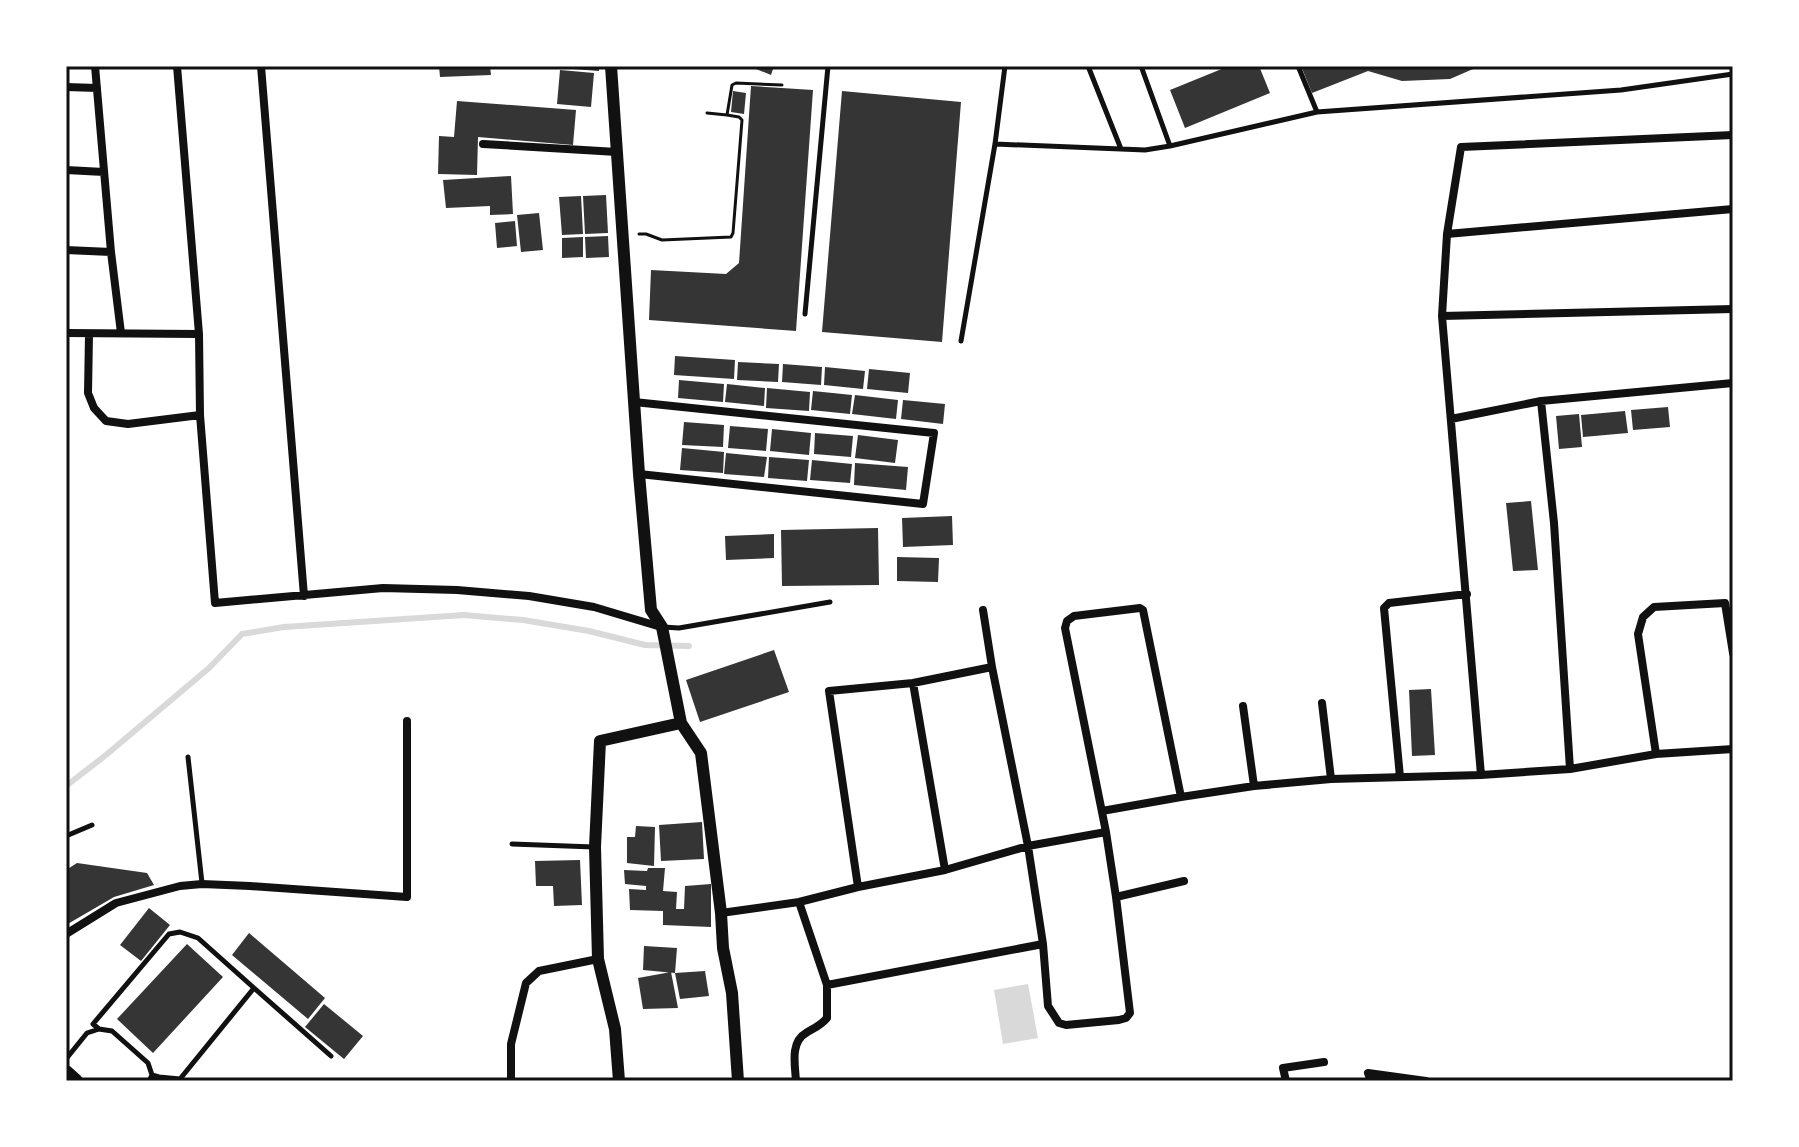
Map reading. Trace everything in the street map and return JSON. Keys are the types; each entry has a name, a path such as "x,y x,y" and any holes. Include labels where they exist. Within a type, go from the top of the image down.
{"main road":[{"path":"66,1072 76,1081"}],"street":[{"path":"95,66 121,333"},
{"path":"177,66 199,334 200,415 215,603 383,588 457,590 529,596 581,605 662,631"},
{"path":"261,66 304,596"},
{"path":"611,66 651,610 662,631 681,723 701,753 723,948 732,993 738,1081"},
{"path":"66,87 97,88"},
{"path":"1481,775 1442,316 1447,234 1461,147 1733,135"},
{"path":"483,144 617,152"},
{"path":"66,170 104,172"},
{"path":"1447,234 1733,209"},
{"path":"66,250 111,252"},
{"path":"1442,316 1733,309"},
{"path":"66,333 199,334"},
{"path":"89,334 88,393 94,408 106,421 128,424 200,415"},
{"path":"1451,419 1541,401 1733,383"},
{"path":"1541,401 1554,523 1570,769"},
{"path":"634,402 934,433 923,504 639,474"},
{"path":"1400,777 1384,608 1389,603 1467,594"},
{"path":"1656,754 1638,634 1643,617 1654,607 1725,603 1733,653"},
{"path":"983,610 1028,846 1043,944 1048,1006 1059,1023 1066,1025 1126,1018 1130,1013 1106,832 1065,628 1067,621 1074,616 1142,609 1181,797"},
{"path":"858,887 829,691 913,683 992,667"},
{"path":"913,683 945,870"},
{"path":"1322,703 1331,779"},
{"path":"1243,706 1254,786"},
{"path":"66,934 116,903 180,886 202,884 407,897 407,721"},
{"path":"619,1081 615,1029 598,959 595,847 600,741 681,723"},
{"path":"1102,811 1254,786 1331,779 1570,769 1656,754 1733,749"},
{"path":"721,913 799,902 945,870 1028,846 1106,832"},
{"path":"1116,897 1184,881"},
{"path":"796,1081 795,1043 801,1035 821,1026 827,1018 827,985 799,902"},
{"path":"827,985 1043,944"},
{"path":"511,1081 511,1044 526,983 539,971 598,959"},
{"path":"1286,1081 1283,1068 1324,1062"},
{"path":"1371,1081 1368,1073 1426,1081"}],"lane":[{"path":"805,314 828,66"},
{"path":"961,341 995,144 1005,66"},
{"path":"1088,66 1121,149"},
{"path":"1141,66 1170,146"},
{"path":"1298,66 1317,112"},
{"path":"995,144 1145,150 1317,112 1621,90 1733,74"},
{"path":"662,631 830,602"},
{"path":"188,757 202,884"},
{"path":"66,836 92,825"},
{"path":"512,844 595,847"},
{"path":"99,1029 93,1024 169,934 180,932 198,938 331,1056"},
{"path":"66,1059 87,1033 99,1029 112,1031 148,1063 151,1078 180,1079 254,988"}],"path":[{"path":"727,115 732,85 782,85"},
{"path":"623,234 646,234 662,240 731,237 742,120 707,113"}],"shaded area":[{"path":"1028,984 1038,1038 1003,1044 994,990"}],"building":[{"path":"439,66 490,66 491,75 440,77"},
{"path":"599,66 599,71 560,68"},
{"path":"749,66 774,66 771,75"},
{"path":"1229,66 1259,66 1270,93 1185,128 1170,90"},
{"path":"1301,66 1480,66 1450,79 1402,81 1368,71 1312,93"},
{"path":"560,70 594,73 591,107 557,104"},
{"path":"751,86 813,90 796,331 649,320 651,270 726,274 739,263"},
{"path":"733,91 746,93 744,114 731,112"},
{"path":"842,91 961,102 942,342 822,332"},
{"path":"457,101 576,110 573,145 478,137 477,175 438,174 439,136 454,137"},
{"path":"511,176 513,214 490,215 490,206 446,208 443,180"},
{"path":"606,195 608,233 585,234 583,196"},
{"path":"581,196 583,234 562,235 559,197"},
{"path":"539,213 543,250 521,252 517,215"},
{"path":"515,221 517,246 497,248 495,223"},
{"path":"608,236 609,257 586,258 585,237"},
{"path":"583,237 583,257 562,258 562,238"},
{"path":"675,356 735,360 734,379 674,375"},
{"path":"738,362 779,364 778,382 737,380"},
{"path":"783,364 822,367 821,385 782,382"},
{"path":"825,367 865,371 863,389 824,385"},
{"path":"869,369 910,373 908,393 867,389"},
{"path":"679,380 724,384 723,402 678,398"},
{"path":"727,384 765,388 764,406 725,402"},
{"path":"767,388 810,392 809,411 766,408"},
{"path":"813,391 852,395 850,414 811,410"},
{"path":"855,395 898,400 896,419 852,414"},
{"path":"903,400 945,404 943,424 901,419"},
{"path":"1668,407 1670,427 1633,430 1631,410"},
{"path":"1625,411 1628,433 1583,437 1581,415"},
{"path":"1579,414 1582,447 1559,449 1556,416"},
{"path":"684,422 724,425 723,447 682,445"},
{"path":"730,426 768,429 766,451 728,448"},
{"path":"772,429 811,433 809,455 770,451"},
{"path":"815,433 853,436 851,457 814,454"},
{"path":"858,435 898,440 895,463 855,458"},
{"path":"682,448 724,452 723,473 680,470"},
{"path":"726,453 767,457 764,477 724,474"},
{"path":"769,457 809,460 807,481 768,478"},
{"path":"812,460 852,464 850,483 810,480"},
{"path":"855,463 908,467 906,490 854,485"},
{"path":"1531,501 1538,570 1513,571 1506,503"},
{"path":"952,516 953,545 903,547 902,518"},
{"path":"878,528 879,585 782,586 781,530"},
{"path":"774,534 774,558 726,560 725,536"},
{"path":"897,557 939,558 938,582 897,581"},
{"path":"774,650 789,692 700,722 686,680"},
{"path":"1431,689 1435,755 1412,756 1409,690"},
{"path":"702,822 704,859 661,861 659,825"},
{"path":"636,826 655,827 654,866 627,863 627,837 635,837"},
{"path":"580,860 582,905 554,906 553,886 536,886 535,861"},
{"path":"77,863 147,873 154,885 114,897 66,925 66,870"},
{"path":"648,868 665,868 663,891 677,892 676,909 684,909 685,886 711,884 711,927 663,925 663,911 630,910 629,889 646,890 646,886 625,884 624,870 647,871"},
{"path":"149,908 170,925 141,961 120,945"},
{"path":"249,933 325,998 308,1019 232,955"},
{"path":"187,944 223,977 153,1053 117,1019"},
{"path":"644,946 677,948 675,973 643,970"},
{"path":"705,971 709,996 680,999 675,973"},
{"path":"671,972 678,1008 643,1009 638,978"},
{"path":"324,1004 363,1036 344,1059 305,1027"}],"waterway":[{"path":"66,786 209,668 242,634 284,627 464,615 523,620 589,631 645,645 689,646"}]}
